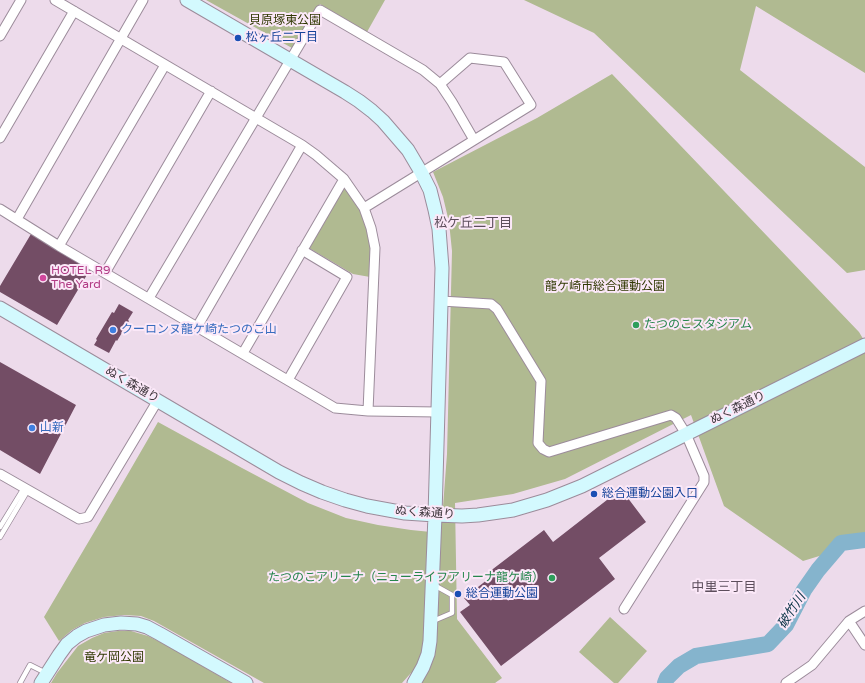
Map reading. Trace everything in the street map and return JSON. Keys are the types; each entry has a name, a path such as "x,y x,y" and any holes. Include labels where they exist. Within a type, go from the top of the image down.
{"street":[{"path":"0,36 21,0"},
{"path":"55,0 302,145 344,179 364,208 375,248 368,411"},
{"path":"17,219 143,0"},
{"path":"187,0 345,92 372,111 408,150 430,190 439,229 442,268 435,515 430,641 428,654 414,683"},
{"path":"149,298 320,10 423,70 440,84 474,140"},
{"path":"0,138 74,12"},
{"path":"364,208 531,105 504,62 470,58 440,84"},
{"path":"59,246 165,65"},
{"path":"105,273 210,91"},
{"path":"197,326 302,145"},
{"path":"243,353 344,179"},
{"path":"0,209 59,246 335,408 368,411 438,412"},
{"path":"288,380 347,277 302,250"},
{"path":"441,301 491,304 497,309 541,381 538,443 543,449 549,452 671,415 676,418 686,434 704,476 704,482 624,609"},
{"name":"ぬく森通り","path":"0,308 279,472 301,483 322,492 367,506 404,513 435,515 462,516 499,512 513,510 547,500 582,486 865,345"},
{"path":"0,474 79,519 88,517 158,400"},
{"path":"786,683 812,665 849,622 865,611"},
{"path":"849,622 865,645"},
{"path":"44,678 67,644 77,636 86,631 104,625 121,623 137,624 147,627 246,683"}],"lane":[{"path":"0,527 26,489"},
{"path":"0,537 26,489"},
{"path":"431,622 452,613 452,595 432,584"},
{"path":"20,683 30,665 44,678"}],"green space":[{"name":"貝原塚東公園","path":"206,0 385,0 367,32 320,4 292,48"},
{"path":"524,0 865,0 865,73 756,6 740,70 865,167 865,270 847,273 594,33"},
{"name":"龍ケ崎市総合運動公園","path":"612,74 859,332 865,342 865,542 803,561 724,506 691,415 565,479 513,494 455,503 457,619 502,678 495,683 422,683 411,673 402,683 264,683 154,621 141,616 124,615 104,617 85,623 72,630 59,641 44,617 158,422 308,503 346,518 378,525 441,533 447,454 452,251 449,222 443,197 433,172 537,118"},
{"path":"344,186 359,208 366,227 371,251 370,277 353,274 309,248"},
{"path":"610,617 647,651 618,683 614,683 579,652"},
{"name":"竜ケ岡公園","path":"131,631 148,636 170,647 231,683 51,683 78,646 104,633"}],"building":[{"path":"31,234 91,268 57,325 0,292 0,286"},
{"path":"119,304 133,312 109,353 94,345 112,312 114,313"},
{"name":"山新","path":"0,362 76,405 40,474 0,450"},
{"name":"たつのこアリーナ（ニューライフアリーナ龍ケ崎）","path":"621,489 646,522 599,558 615,579 501,666 460,612 470,605 464,598 492,576 489,572 544,530 553,542"}],"waterway":[{"name":"破竹川","path":"665,683 667,678 679,666 696,656 768,644 786,625 804,590 818,570 841,543 865,540"}],"place":[{"name":"松ヶ丘二丁目","path":"238,38"},
{"name":"HOTEL R9 The Yard","path":"43,278"},
{"name":"たつのこスタジアム","path":"636,325"},
{"name":"クーロンヌ龍ケ崎たつのこ山","path":"113,330"},
{"name":"山新","path":"32,428"},
{"name":"総合運動公園入口","path":"594,494"},
{"name":"たつのこアリーナ（ニューライフアリーナ龍ケ崎）","path":"552,578"},
{"name":"総合運動公園","path":"458,594"}],"district":[{"name":"松ケ丘二丁目","path":"473,224"},
{"name":"中里三丁目","path":"724,588"}]}
